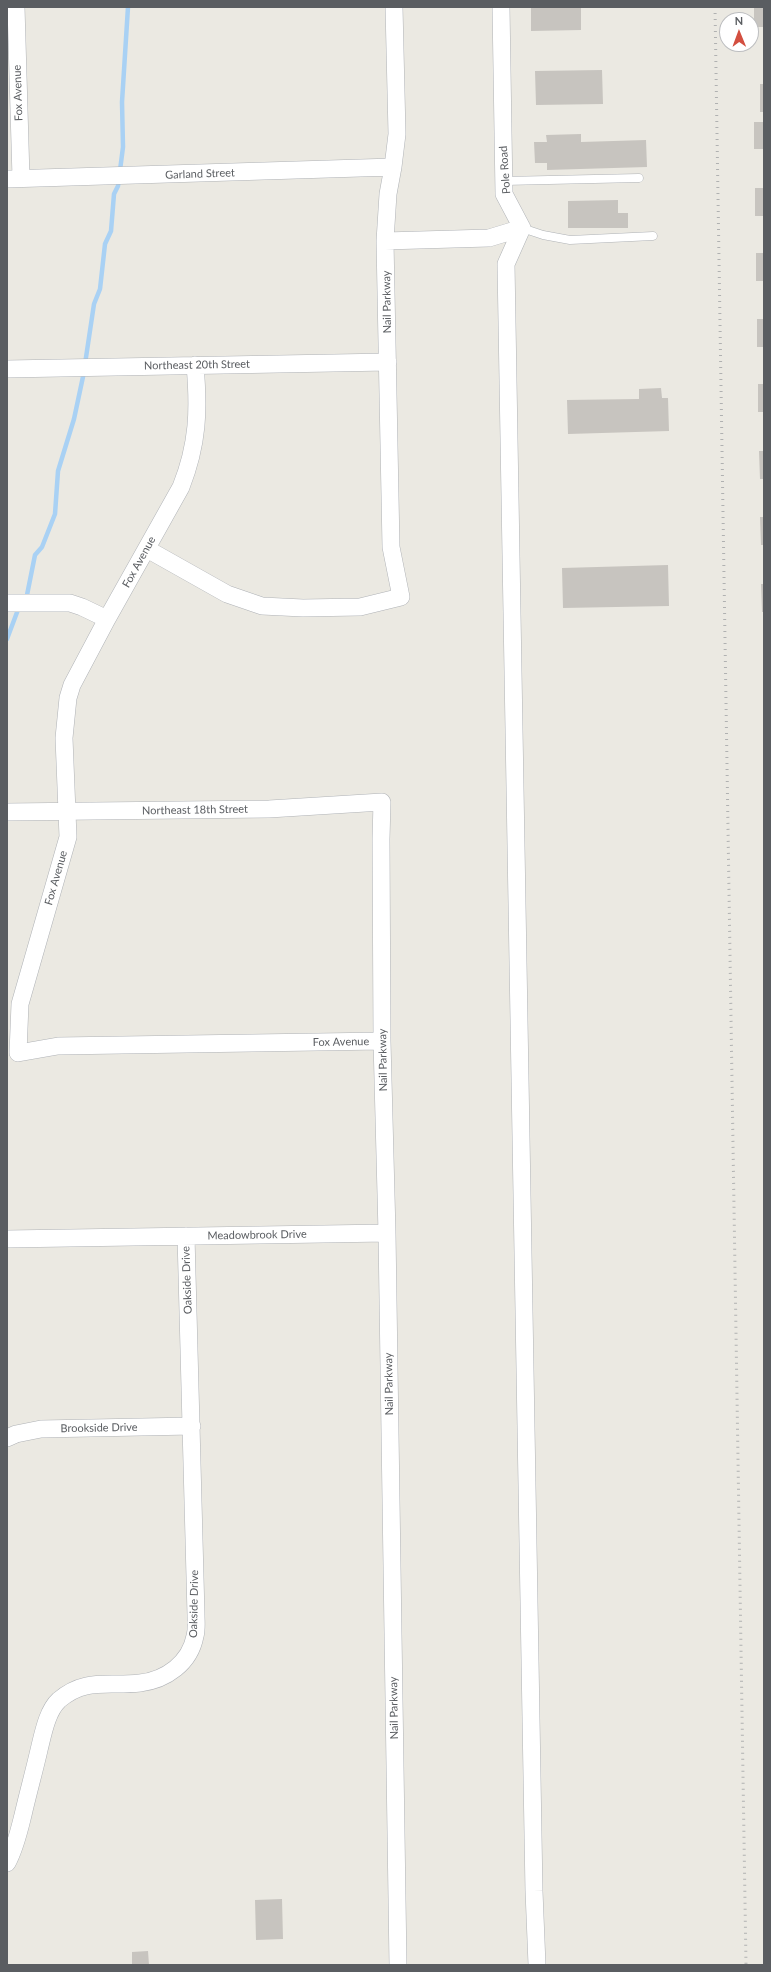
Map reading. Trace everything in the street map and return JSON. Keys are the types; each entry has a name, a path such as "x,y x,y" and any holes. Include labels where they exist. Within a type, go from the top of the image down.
{"street":[{"name":"Fox Avenue","path":"14,179 16,7"},
{"name":"Nail Parkway","path":"147,549 227,594 262,606 360,608 401,597 391,546 385,241 388,194 397,134 394,7"},
{"name":"Pole Road","path":"501,7 504,194 522,228"},
{"name":"Garland Street","path":"14,179 393,167"},
{"path":"385,241 489,238 522,228"},
{"path":"522,228 506,264 534,1891 537,1965"},
{"name":"Northeast 20th Street","path":"7,369 388,362"},
{"name":"Fox Avenue","path":"195,365 198,413 194,448 181,487 107,619 72,685 68,698 64,738 68,811 66,843 20,1004 18,1053 58,1046 382,1041"},
{"path":"7,603 70,603 107,619"},
{"name":"Nail Parkway","path":"382,802 382,1041 387,1233 398,1965"},
{"name":"Northeast 18th Street","path":"7,812 269,809 382,802"},
{"name":"Meadowbrook Drive","path":"7,1239 387,1233"},
{"name":"Oakside Drive","path":"7,1863 19,1830 46,1726 54,1706 73,1690 84,1685 140,1683 162,1678 182,1664 193,1644 196,1635 192,1426 186,1236"},
{"name":"Brookside Drive","path":"7,1438 16,1434 41,1429 192,1426"}],"lane":[{"path":"504,181 639,178"},
{"path":"522,228 543,235 570,240 653,236"}],"building":[{"path":"531,7 581,7 581,30 531,31"},
{"path":"754,7 764,7 764,27 759,27 759,12 754,12"},
{"path":"602,70 603,104 536,105 535,71"},
{"path":"760,84 764,84 764,112 760,112"},
{"path":"754,122 764,122 764,149 754,149"},
{"path":"581,134 581,142 646,140 647,167 547,170 547,163 535,163 534,142 547,142 546,135"},
{"path":"755,188 764,188 764,216 755,216"},
{"path":"618,200 618,213 628,213 628,228 568,228 568,201"},
{"path":"756,253 764,253 764,281 756,281"},
{"path":"757,319 764,319 764,347 757,347"},
{"path":"758,384 764,384 764,412 758,412"},
{"path":"661,388 662,398 668,398 669,431 568,434 567,400 639,399 639,389"},
{"path":"759,451 764,451 764,479 760,479"},
{"path":"760,517 764,517 764,545 761,545"},
{"path":"668,565 669,606 563,608 562,568"},
{"path":"761,584 764,584 764,612 762,612"},
{"path":"282,1899 283,1939 256,1940 255,1900"},
{"path":"148,1951 149,1965 132,1965 132,1952"}],"waterway":[{"path":"85,364 94,304 100,289 105,244 111,231 114,194 118,186 123,147 122,102 128,7"},
{"path":"23,599 27,595 35,555 42,547 55,514 58,471 74,419 84,372"},
{"path":"7,639 19,607"}],"railway":[{"path":"715,7 746,1965"}]}
